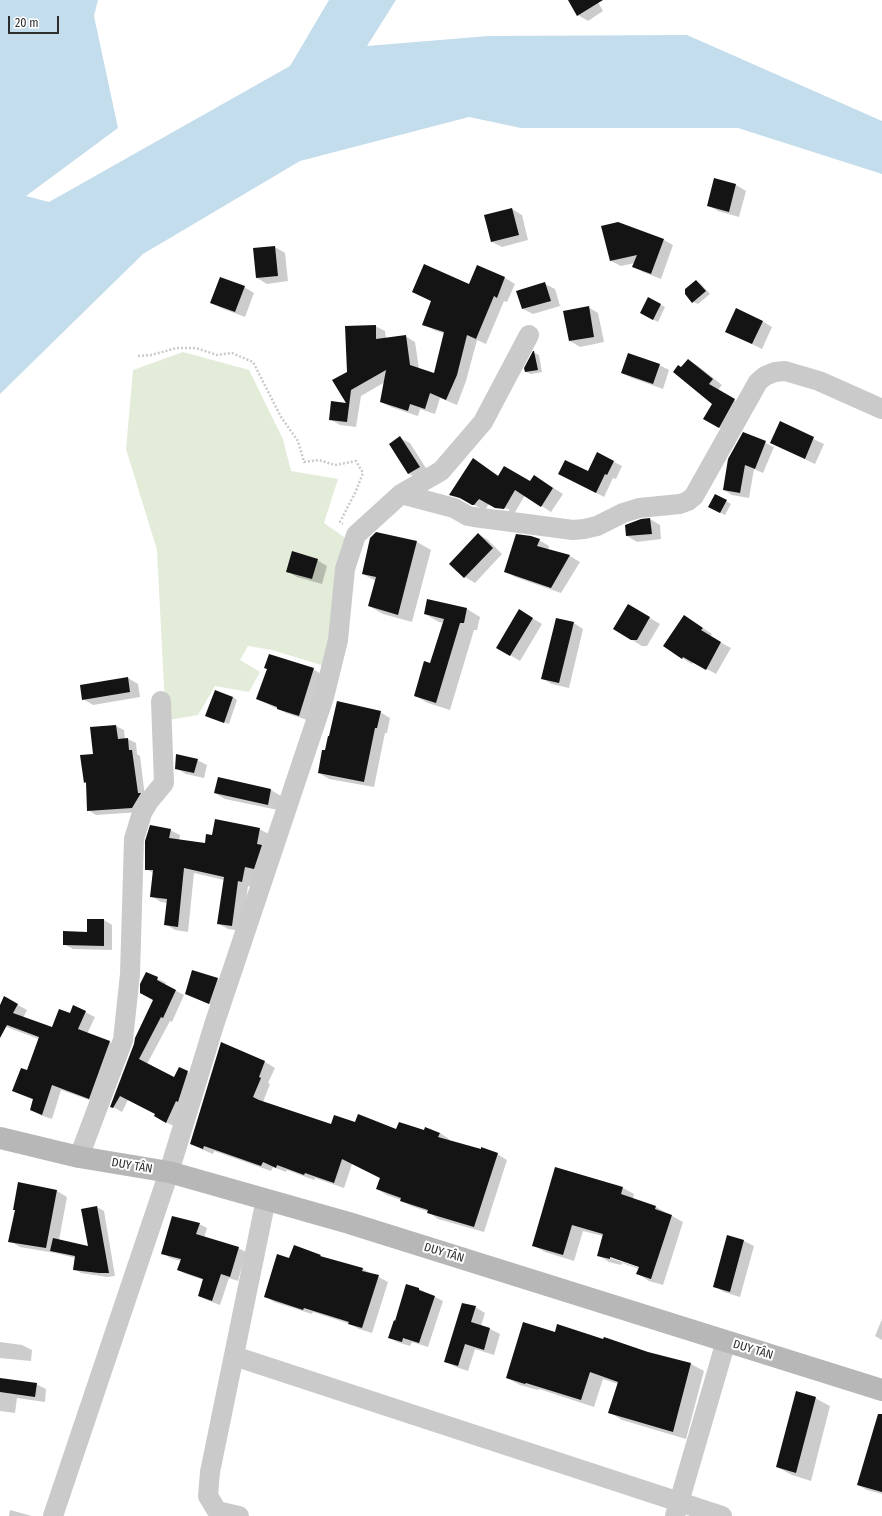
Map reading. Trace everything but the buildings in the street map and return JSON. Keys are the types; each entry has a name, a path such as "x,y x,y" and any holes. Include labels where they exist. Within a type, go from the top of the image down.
{"street":[{"path":"53,1516 169,1172 214,1025 324,697 338,640 345,569 356,535 402,494 441,471 483,422 529,335"},
{"path":"402,494 454,508 468,516 573,530 584,529 597,526 623,513 639,508 680,504 688,501 694,496 758,382 765,376 775,372 785,371 819,381 882,409"},
{"path":"79,1157 123,1040 130,974 134,839 142,813 149,801 164,783 161,701"},
{"name":"DUY TÂN","path":"0,1138 79,1157 169,1172 266,1199 350,1223 882,1390"},
{"path":"239,1516 217,1511 208,1496 210,1472 266,1199"},
{"path":"677,1509 726,1341"},
{"path":"234,1356 677,1509 722,1516"}],"path":[{"path":"138,356 151,355 177,348 196,348 217,355 232,353 253,362 282,417 298,441 304,462 319,460 336,465 356,461 363,473 340,522 356,535"}],"green space":[{"path":"183,352 249,370 283,439 291,471 338,479 324,523 348,540 331,668 272,650 248,646 240,660 260,672 249,692 215,686 198,715 169,720 164,687 157,550 126,449 133,370"}],"water":[{"path":"0,0 98,0 94,16 118,128 26,196 49,202 290,66 329,0 396,0 367,46 488,36 687,35 882,121 882,174 738,128 521,128 469,117 300,161 143,254 0,394"}]}
